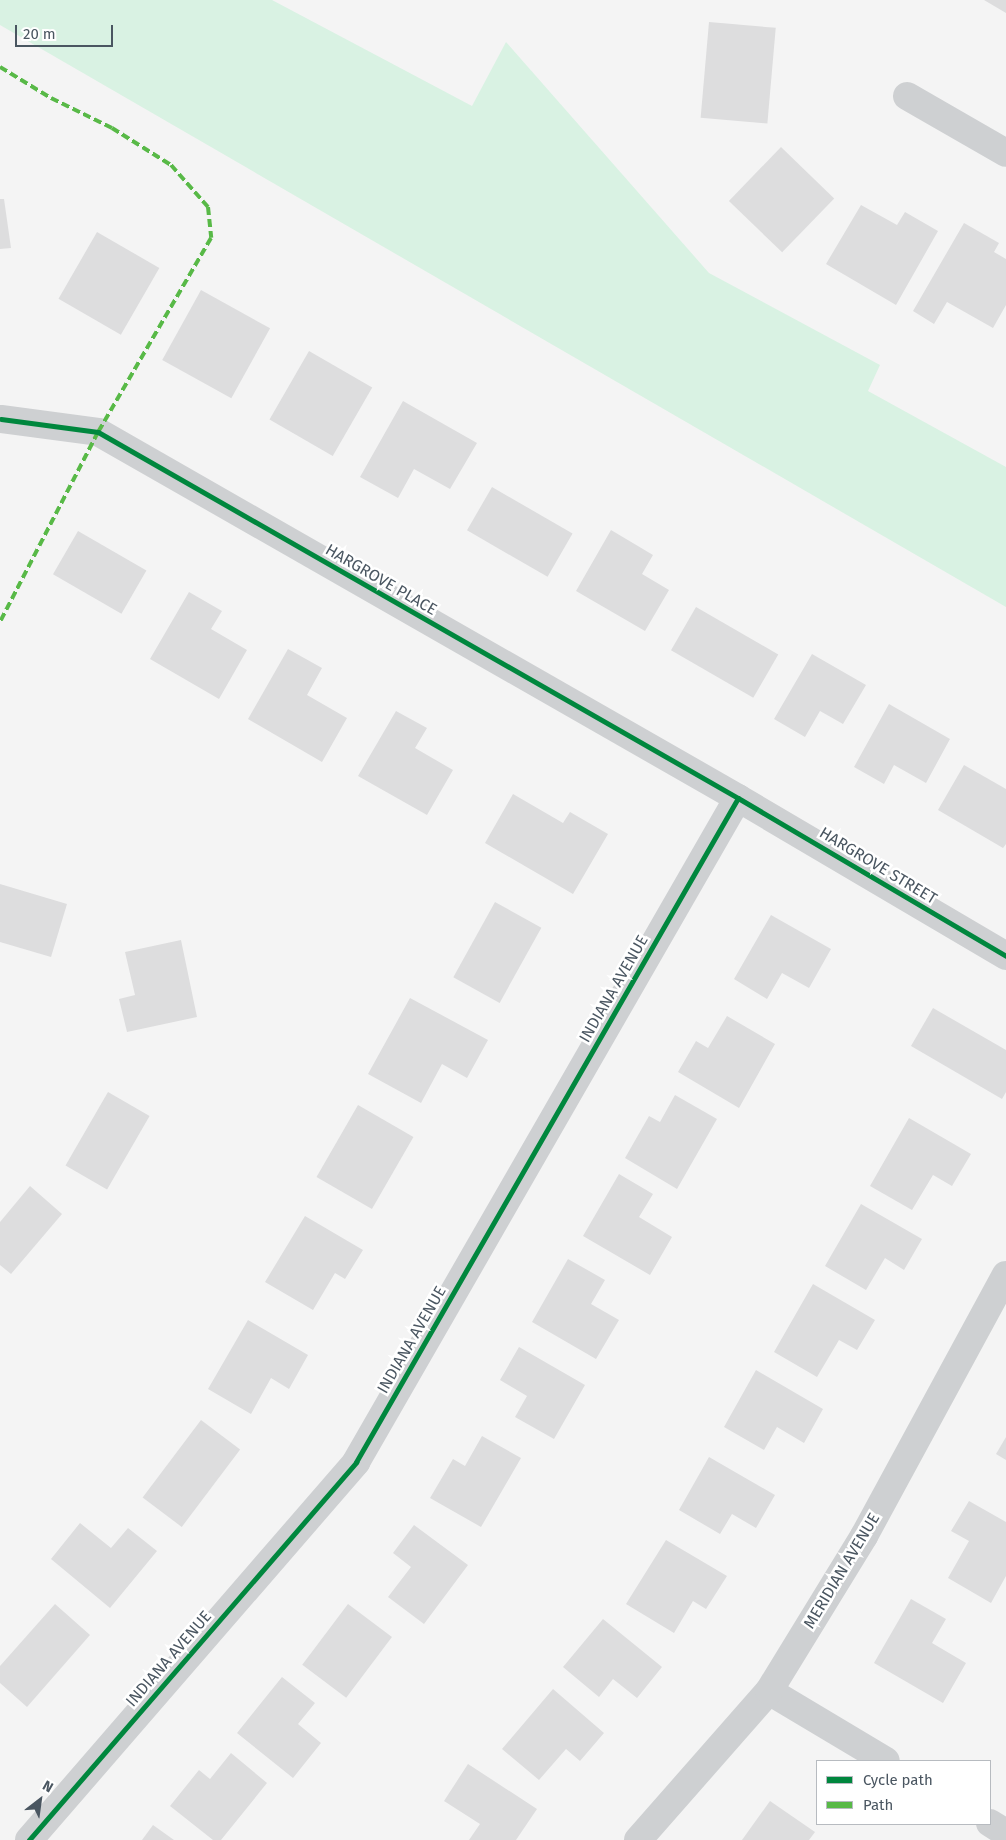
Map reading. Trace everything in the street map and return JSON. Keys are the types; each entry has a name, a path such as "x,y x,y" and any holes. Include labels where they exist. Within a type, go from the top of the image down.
{"street":[{"path":"907,96 1006,153"},
{"name":"HARGROVE PLACE","path":"1,419 98,432 738,798"},
{"name":"HARGROVE STREET","path":"738,798 1006,956"},
{"name":"INDIANA AVENUE","path":"29,1840 356,1462 738,798"},
{"name":"MERIDIAN AVENUE","path":"638,1840 769,1692 864,1536 1006,1275"},
{"path":"769,1692 884,1760"},
{"path":"991,1824 1006,1833"}],"green space":[{"path":"0,0 272,0 472,106 506,42 709,273 880,365 868,391 1006,467 1006,607 0,25"}],"building":[{"path":"984,0 1006,0 1006,13"},
{"path":"709,22 776,28 767,123 701,118"},
{"path":"781,147 834,198 782,252 729,201"},
{"path":"0,199 4,199 11,248 0,249"},
{"path":"861,205 897,225 905,212 938,231 896,305 826,264"},
{"path":"964,223 999,243 994,252 1006,259 1006,305 993,328 947,302 934,324 913,311"},
{"path":"97,232 159,268 121,335 58,299"},
{"path":"201,290 270,328 231,398 162,360"},
{"path":"309,351 372,388 333,456 270,419"},
{"path":"403,401 477,443 450,489 414,469 398,498 360,477"},
{"path":"492,487 573,534 548,577 467,530"},
{"path":"611,530 653,555 642,574 669,590 645,631 576,591"},
{"path":"78,531 146,570 121,614 53,574"},
{"path":"189,592 222,611 211,629 247,650 219,699 150,659"},
{"path":"696,607 778,654 753,698 671,650"},
{"path":"288,649 322,668 307,695 347,718 322,762 248,719"},
{"path":"812,654 866,685 843,724 820,711 805,737 774,719"},
{"path":"889,704 950,739 926,783 894,765 884,784 854,767"},
{"path":"396,711 427,728 415,748 453,770 427,815 358,776"},
{"path":"964,765 1006,789 1006,844 1003,848 938,810"},
{"path":"513,794 563,823 570,812 608,834 573,894 485,843"},
{"path":"0,884 67,904 51,957 0,942"},
{"path":"495,902 541,928 500,1003 453,977"},
{"path":"771,915 831,949 809,988 782,973 767,999 734,979"},
{"path":"181,940 197,1017 127,1032 119,999 135,995 125,952"},
{"path":"410,998 488,1040 467,1078 442,1064 421,1103 368,1074"},
{"path":"933,1008 1006,1050 1006,1092 1002,1099 911,1046"},
{"path":"727,1016 775,1044 739,1108 678,1072 696,1041 708,1048"},
{"path":"108,1092 150,1116 107,1190 66,1166"},
{"path":"675,1095 717,1119 677,1189 625,1158 649,1116 660,1122"},
{"path":"358,1105 413,1137 372,1209 316,1177"},
{"path":"909,1118 971,1154 952,1186 933,1175 912,1210 870,1186"},
{"path":"619,1174 653,1194 639,1217 672,1237 650,1275 583,1236"},
{"path":"30,1186 62,1214 11,1274 0,1265 0,1222"},
{"path":"861,1204 922,1239 904,1270 885,1258 866,1290 825,1266"},
{"path":"305,1216 363,1250 345,1279 335,1273 313,1310 265,1282"},
{"path":"568,1259 605,1280 591,1304 619,1320 596,1359 532,1322"},
{"path":"813,1284 875,1320 857,1350 839,1340 817,1377 774,1352"},
{"path":"248,1320 308,1355 289,1389 271,1378 251,1414 208,1389"},
{"path":"519,1347 585,1385 554,1439 515,1417 527,1396 500,1380"},
{"path":"756,1370 823,1409 804,1443 777,1427 764,1450 724,1427"},
{"path":"201,1420 240,1449 182,1527 143,1497"},
{"path":"482,1436 521,1458 481,1527 430,1498 453,1459 465,1466"},
{"path":"1006,1437 1006,1460 996,1454"},
{"path":"709,1457 775,1495 756,1528 732,1514 720,1534 679,1510"},
{"path":"969,1501 1006,1522 1006,1576 991,1603 948,1578 969,1541 951,1531"},
{"path":"80,1523 111,1548 128,1528 157,1551 110,1608 51,1559"},
{"path":"414,1525 468,1565 424,1624 388,1597 411,1567 393,1553"},
{"path":"666,1540 727,1576 706,1609 693,1601 674,1633 626,1604"},
{"path":"911,1599 946,1619 932,1643 966,1663 943,1703 874,1663"},
{"path":"55,1604 90,1635 27,1707 0,1683 0,1666"},
{"path":"348,1604 392,1637 346,1698 302,1665"},
{"path":"603,1619 662,1667 637,1698 613,1679 599,1697 563,1667"},
{"path":"282,1677 315,1703 298,1724 321,1743 293,1778 237,1733"},
{"path":"553,1689 604,1733 580,1761 566,1749 539,1780 502,1749"},
{"path":"231,1753 267,1783 221,1840 213,1840 170,1806 199,1770 210,1779"},
{"path":"468,1764 537,1809 516,1840 469,1840 480,1824 444,1801"},
{"path":"770,1801 815,1832 809,1840 742,1840"},
{"path":"153,1825 174,1840 142,1840"}],"marked path":[{"path":"0,67 51,98 112,128 171,165 208,207 211,238 98,432 0,622"}],"cycle path":[{"path":"1,419 98,432 738,798 1006,956"},
{"path":"29,1840 356,1462 738,798"}]}
